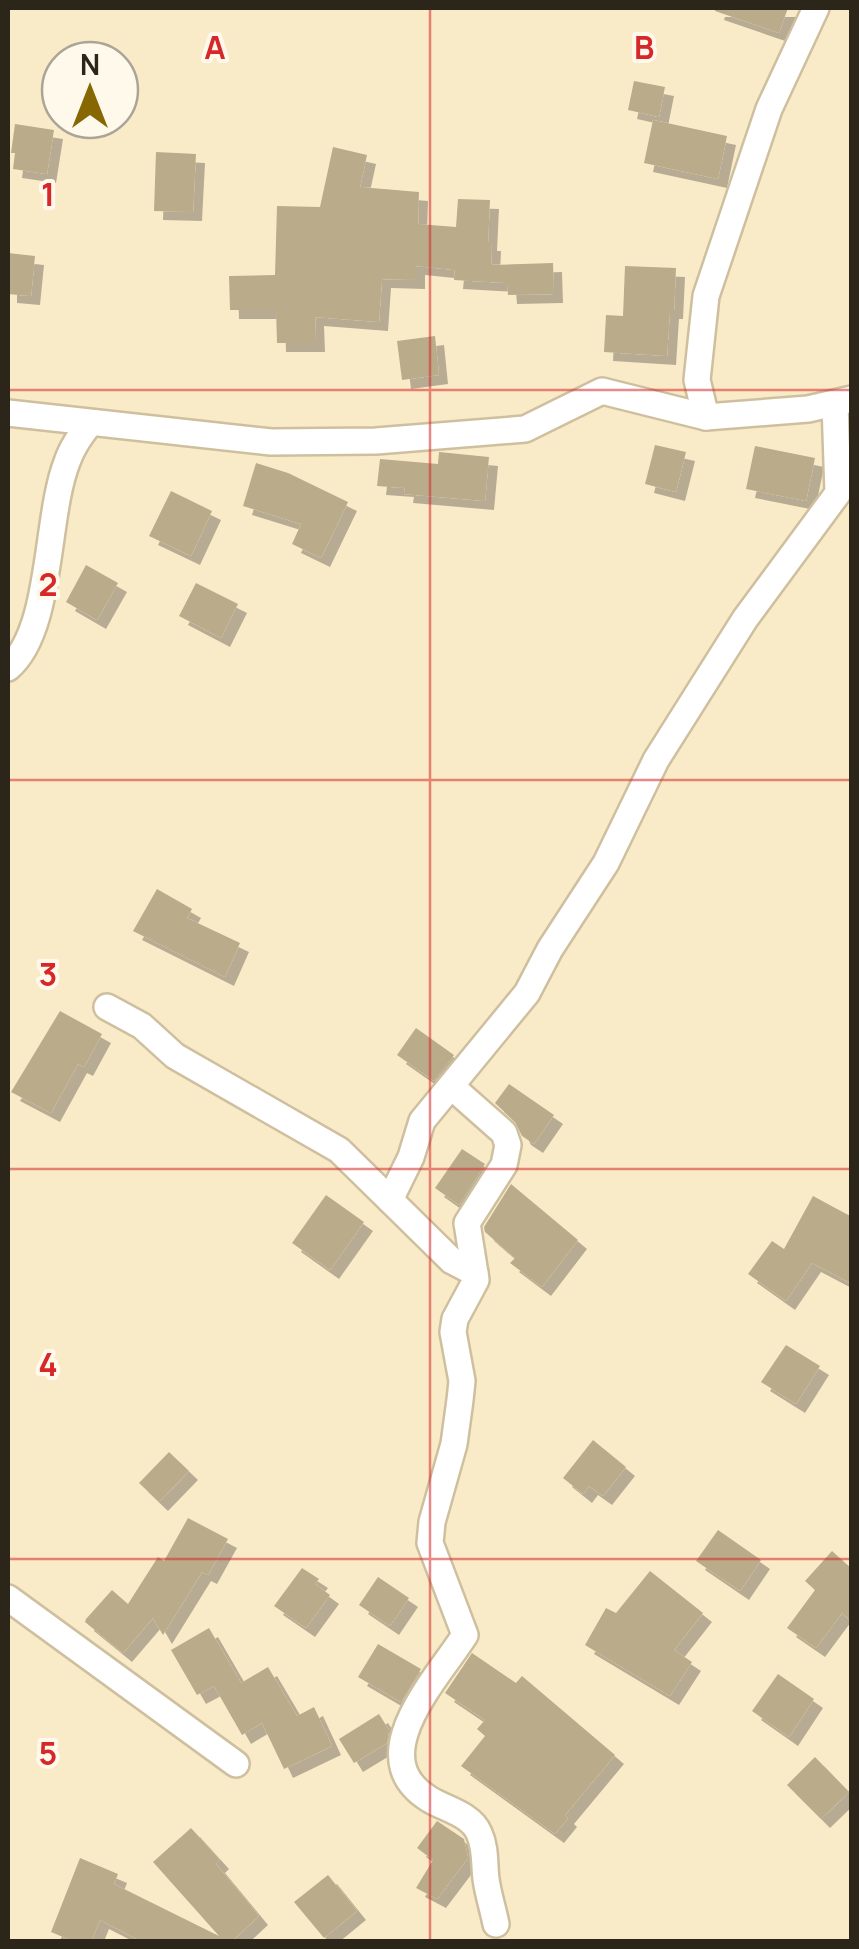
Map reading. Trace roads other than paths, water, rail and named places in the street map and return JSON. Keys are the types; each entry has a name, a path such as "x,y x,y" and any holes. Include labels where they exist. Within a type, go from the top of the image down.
{"street":[{"path":"706,416 697,380 706,296 768,109 816,8"},
{"path":"8,412 271,442 376,440 525,429 602,390 706,416 844,401 838,494 745,619 656,760 606,863 528,992 422,1121 411,1157 390,1200"},
{"path":"8,668 22,654 36,617 65,466 90,423"},
{"path":"108,1007 142,1026 175,1056 339,1150 452,1262 475,1273"},
{"path":"452,1086 504,1132 508,1145 504,1165 468,1223 476,1280 455,1319 453,1332 462,1381 460,1400 454,1444 432,1522 430,1543 466,1635 412,1718 400,1746 401,1764 410,1782 478,1829 496,1924"},
{"path":"8,1598 236,1764"}]}
